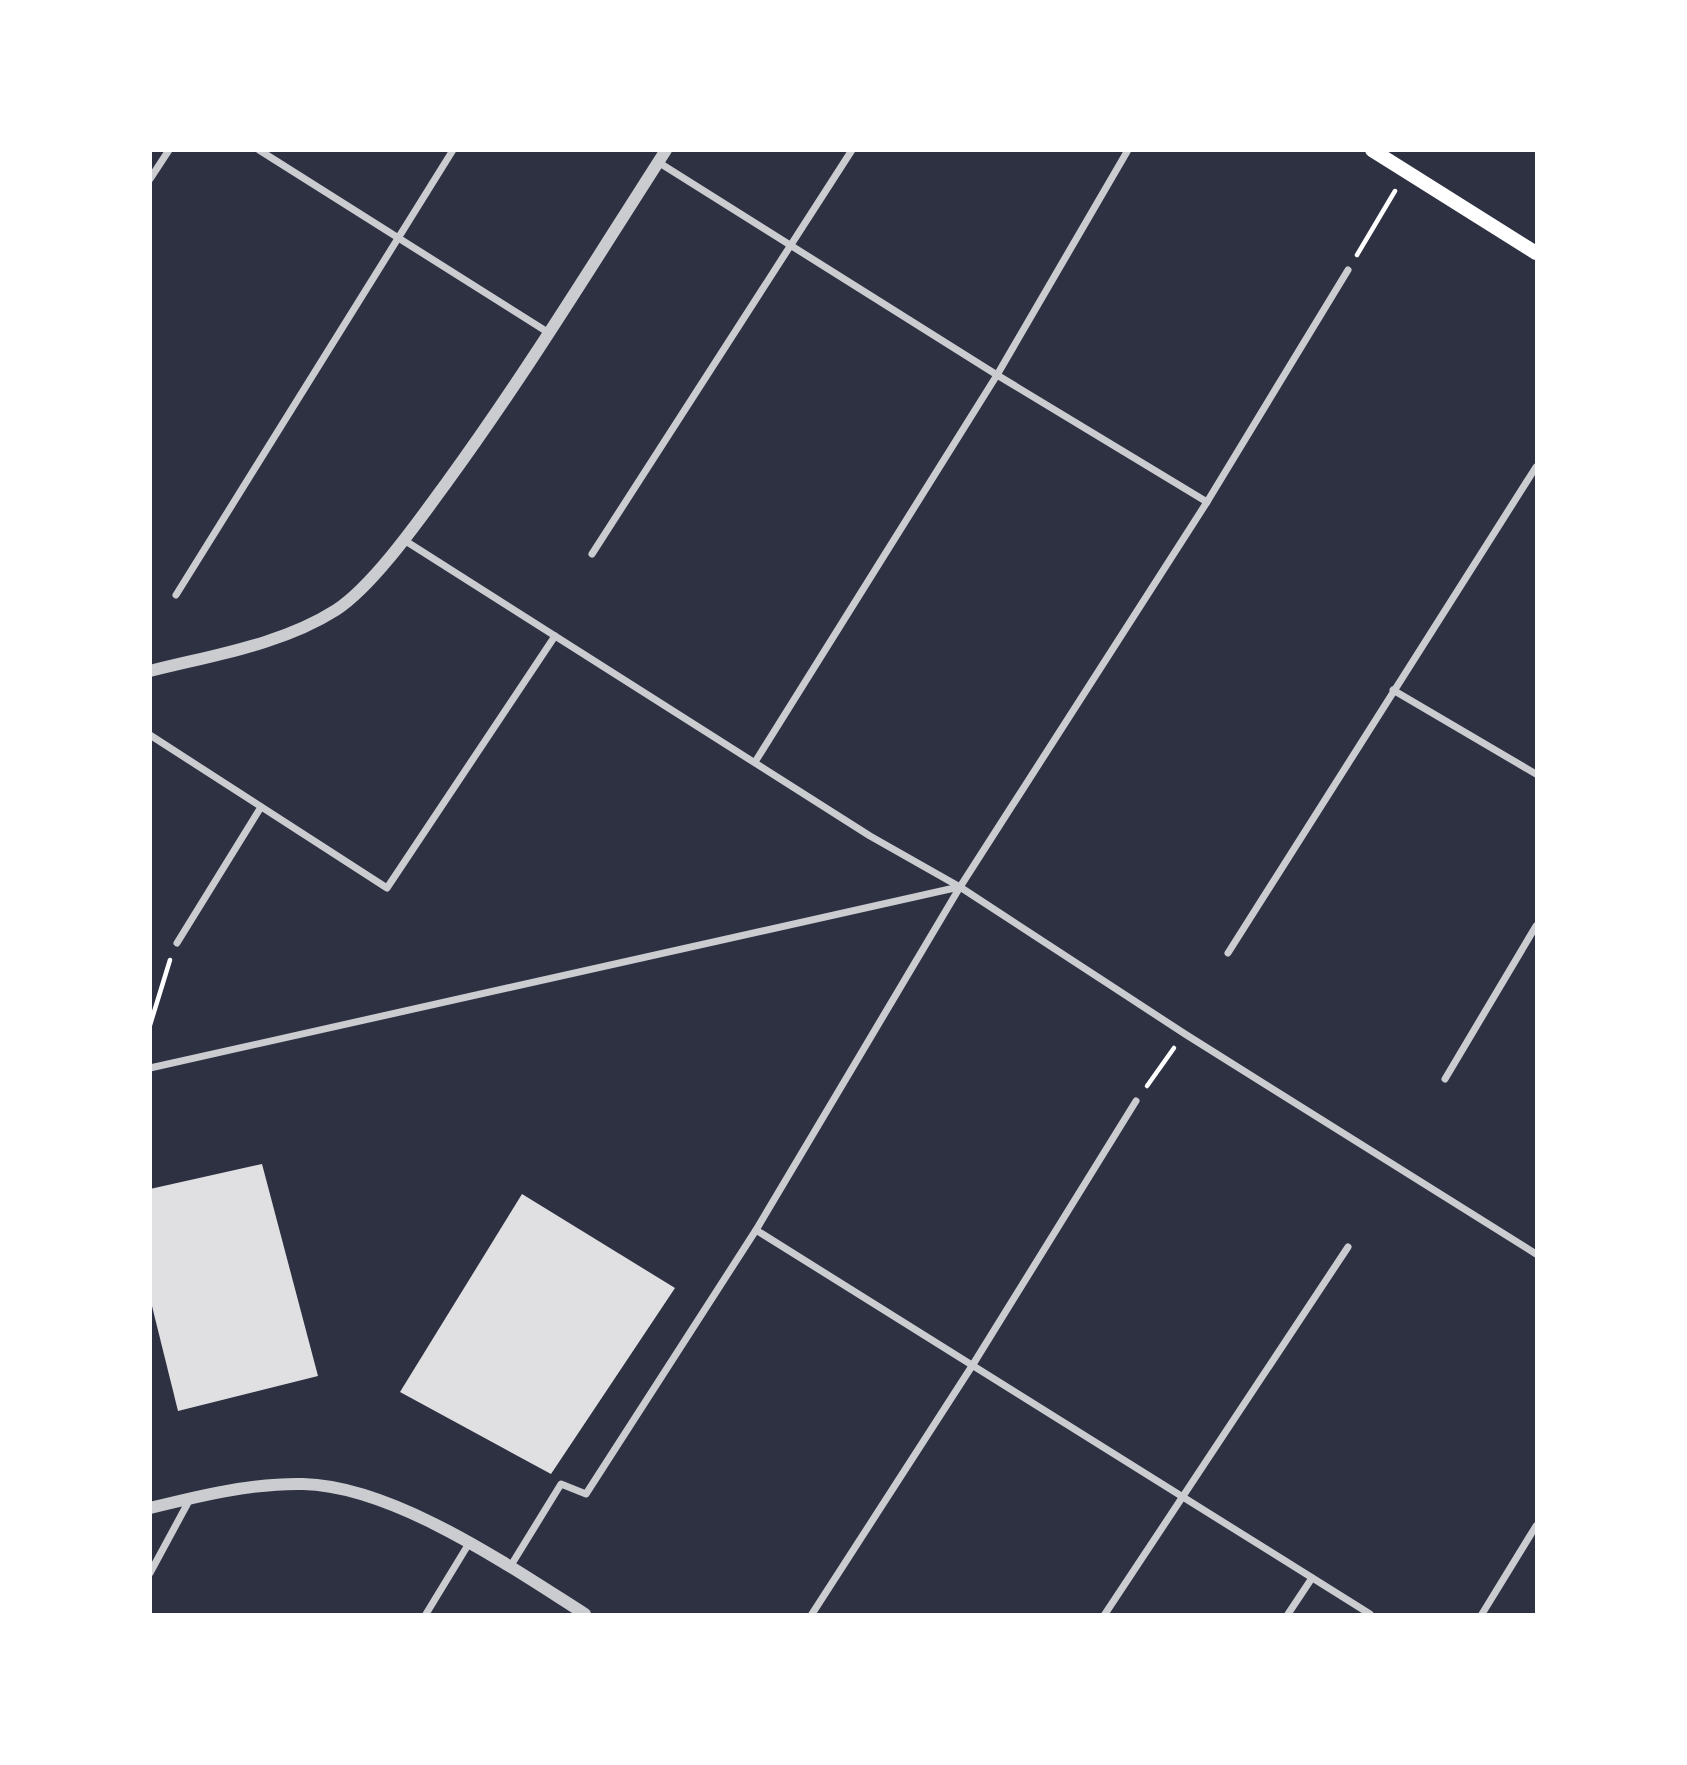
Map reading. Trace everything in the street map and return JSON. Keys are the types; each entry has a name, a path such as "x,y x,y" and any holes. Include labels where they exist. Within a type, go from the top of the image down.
{"main road":[{"path":"1373,150 1536,253"}],"street":[{"path":"150,179 169,150"},
{"path":"259,150 549,333"},
{"path":"176,595 453,150"},
{"path":"592,554 852,150"},
{"path":"755,762 997,375 1128,150"},
{"path":"150,671 293,634 338,608 381,567 510,395 662,156 790,246 1207,502"},
{"path":"510,1567 561,1484 586,1494 756,1230 960,887 1207,502 1348,270"},
{"path":"1228,953 1536,467"},
{"path":"403,539 870,836 960,887 1185,1034 1536,1254"},
{"path":"150,735 387,888 555,636"},
{"path":"1393,690 1536,774"},
{"path":"177,943 261,807"},
{"path":"150,1068 960,887"},
{"path":"1445,1079 1536,926"},
{"path":"812,1615 972,1366 1136,1101"},
{"path":"756,1230 1370,1615"},
{"path":"1105,1615 1348,1247"},
{"path":"150,1508 242,1489 303,1484 363,1493 426,1521 510,1567 585,1615"},
{"path":"150,1573 191,1498"},
{"path":"1482,1615 1536,1527"},
{"path":"426,1615 468,1545"},
{"path":"1288,1615 1312,1578"}],"path":[{"path":"1348,270 1407,172"},
{"path":"150,1025 177,943"},
{"path":"1136,1101 1185,1034"}],"building":[{"path":"262,1164 318,1376 178,1411 150,1298 150,1189"},
{"path":"522,1194 675,1288 551,1474 400,1392"}]}
